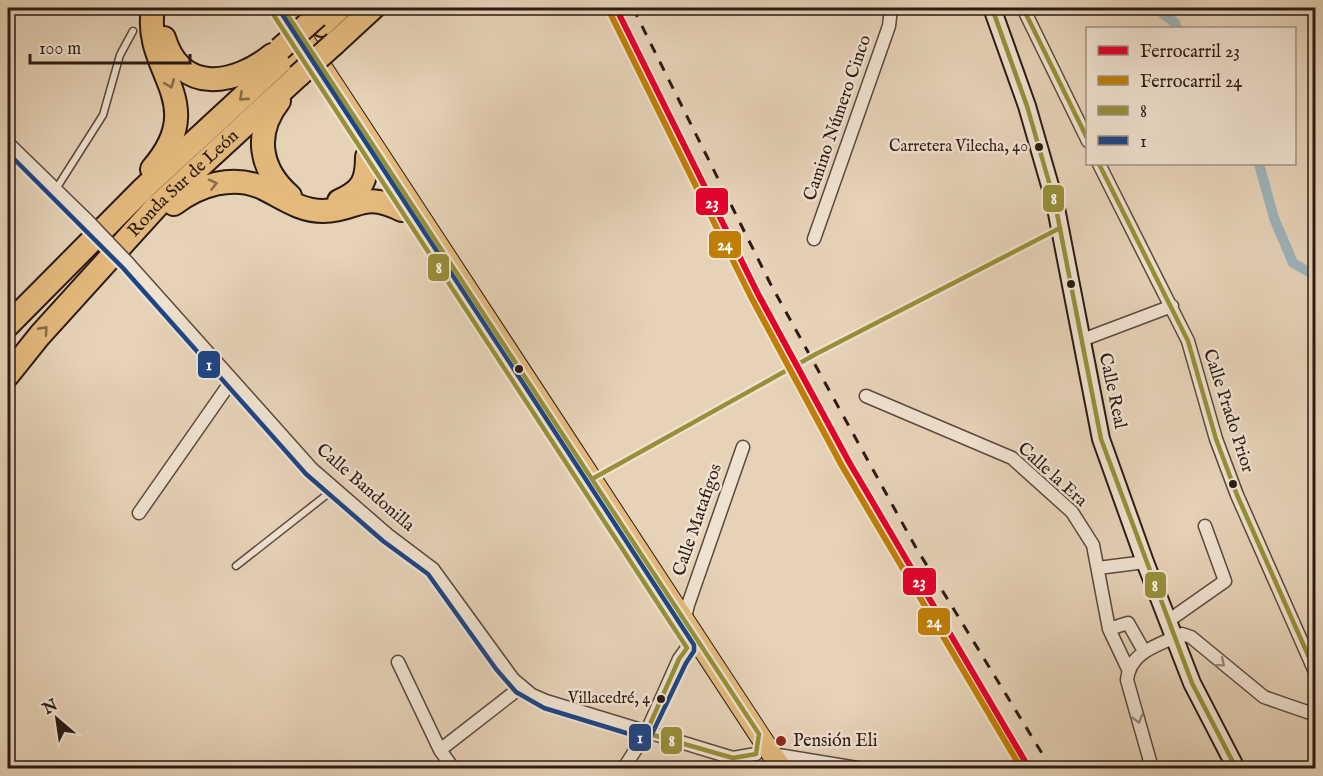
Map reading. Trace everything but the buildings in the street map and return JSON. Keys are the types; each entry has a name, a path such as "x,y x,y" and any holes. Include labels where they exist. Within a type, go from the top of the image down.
{"highway":[{"path":"8,325 164,156 176,124 177,103 154,46 153,8"},
{"path":"162,8 161,24 173,59 190,73 210,81 233,78 255,69 288,61"},
{"name":"Ronda Sur de León","path":"8,325 144,188 288,61 330,20 373,8"},
{"path":"288,61 263,134 264,162 275,182 289,196 313,204 339,201 373,190"},
{"name":"Ronda Sur de León","path":"8,375 40,335 288,61"},
{"path":"367,156 367,175 373,190 402,210"},
{"path":"129,237 187,194 221,182 243,182 262,188 303,208 324,211 373,190"}],"main road":[{"path":"269,8 367,156"},
{"path":"283,8 681,611 743,710 767,756"},
{"path":"308,47 323,79 381,169 373,190 399,197 467,298 487,318"},
{"path":"402,210 687,648 767,756"},
{"path":"522,393 540,411 582,474 592,478"},
{"path":"592,478 591,491 597,509"},
{"path":"681,611 687,648"},
{"path":"687,648 696,650 725,694 743,710"}],"street":[{"name":"Camino Número Cinco","path":"814,239 889,26 891,8"},
{"name":"Calle Real","path":"992,8 1027,106 1055,203 1101,438 1145,562 1192,683 1236,768"},
{"path":"1023,8 1086,137"},
{"name":"Calle Bandonilla","path":"8,143 128,263 312,469 434,568 502,665 521,687 546,701 733,758 767,756 857,768"},
{"name":"Calle Prado Prior","path":"1100,165 1188,341 1216,439 1237,495 1316,674"},
{"path":"1082,340 1172,306"},
{"path":"139,513 232,380"},
{"name":"Calle la Era","path":"866,396 1012,458 1072,512 1093,544 1109,629 1128,669 1127,680 1152,768"},
{"name":"Calle Matafigos","path":"681,611 743,447"},
{"path":"1168,621 1224,581 1206,526"},
{"path":"1098,568 1145,562"},
{"path":"1109,629 1128,623 1144,651"},
{"path":"1128,669 1135,657 1144,651 1182,634 1191,637 1264,697 1316,715"},
{"path":"624,768 646,733 679,659 687,648"},
{"path":"398,662 440,750 453,768"},
{"path":"440,750 521,687"}],"lane":[{"path":"56,189 103,115 120,55 133,31"},
{"path":"236,566 334,489"}],"waterway":[{"path":"1156,8 1175,23 1177,27"},
{"path":"1259,165 1274,218 1293,263 1316,276"}],"railway":[{"path":"633,8 770,283 915,546 1051,768"}],"rail line":[{"name":"23","path":"616,8 758,294 849,462 1029,768"},
{"name":"24","path":"609,11 751,297 842,466 1021,768"}],"transit line":[{"name":"8","path":"269,8 687,648 679,659 646,733 733,758 756,754 759,734 283,8"},
{"name":"1","path":"8,153 123,268 306,474 383,541 428,574 496,669 516,692 544,708 649,740 694,651 694,645 278,8"},
{"name":"8","path":"992,8 1027,106 1055,203 1101,439 1192,683 1236,768"},
{"name":"8","path":"1023,8 1086,136"},
{"name":"8","path":"1100,165 1188,341 1216,439 1237,495 1316,673"},
{"name":"8","path":"592,479 816,354 1060,228"}],"place":[{"name":"Carretera Vilecha, 40","path":"1039,147"},
{"name":"Villacedré, 4","path":"661,699"},
{"name":"Pensión Eli","path":"781,741"}]}
